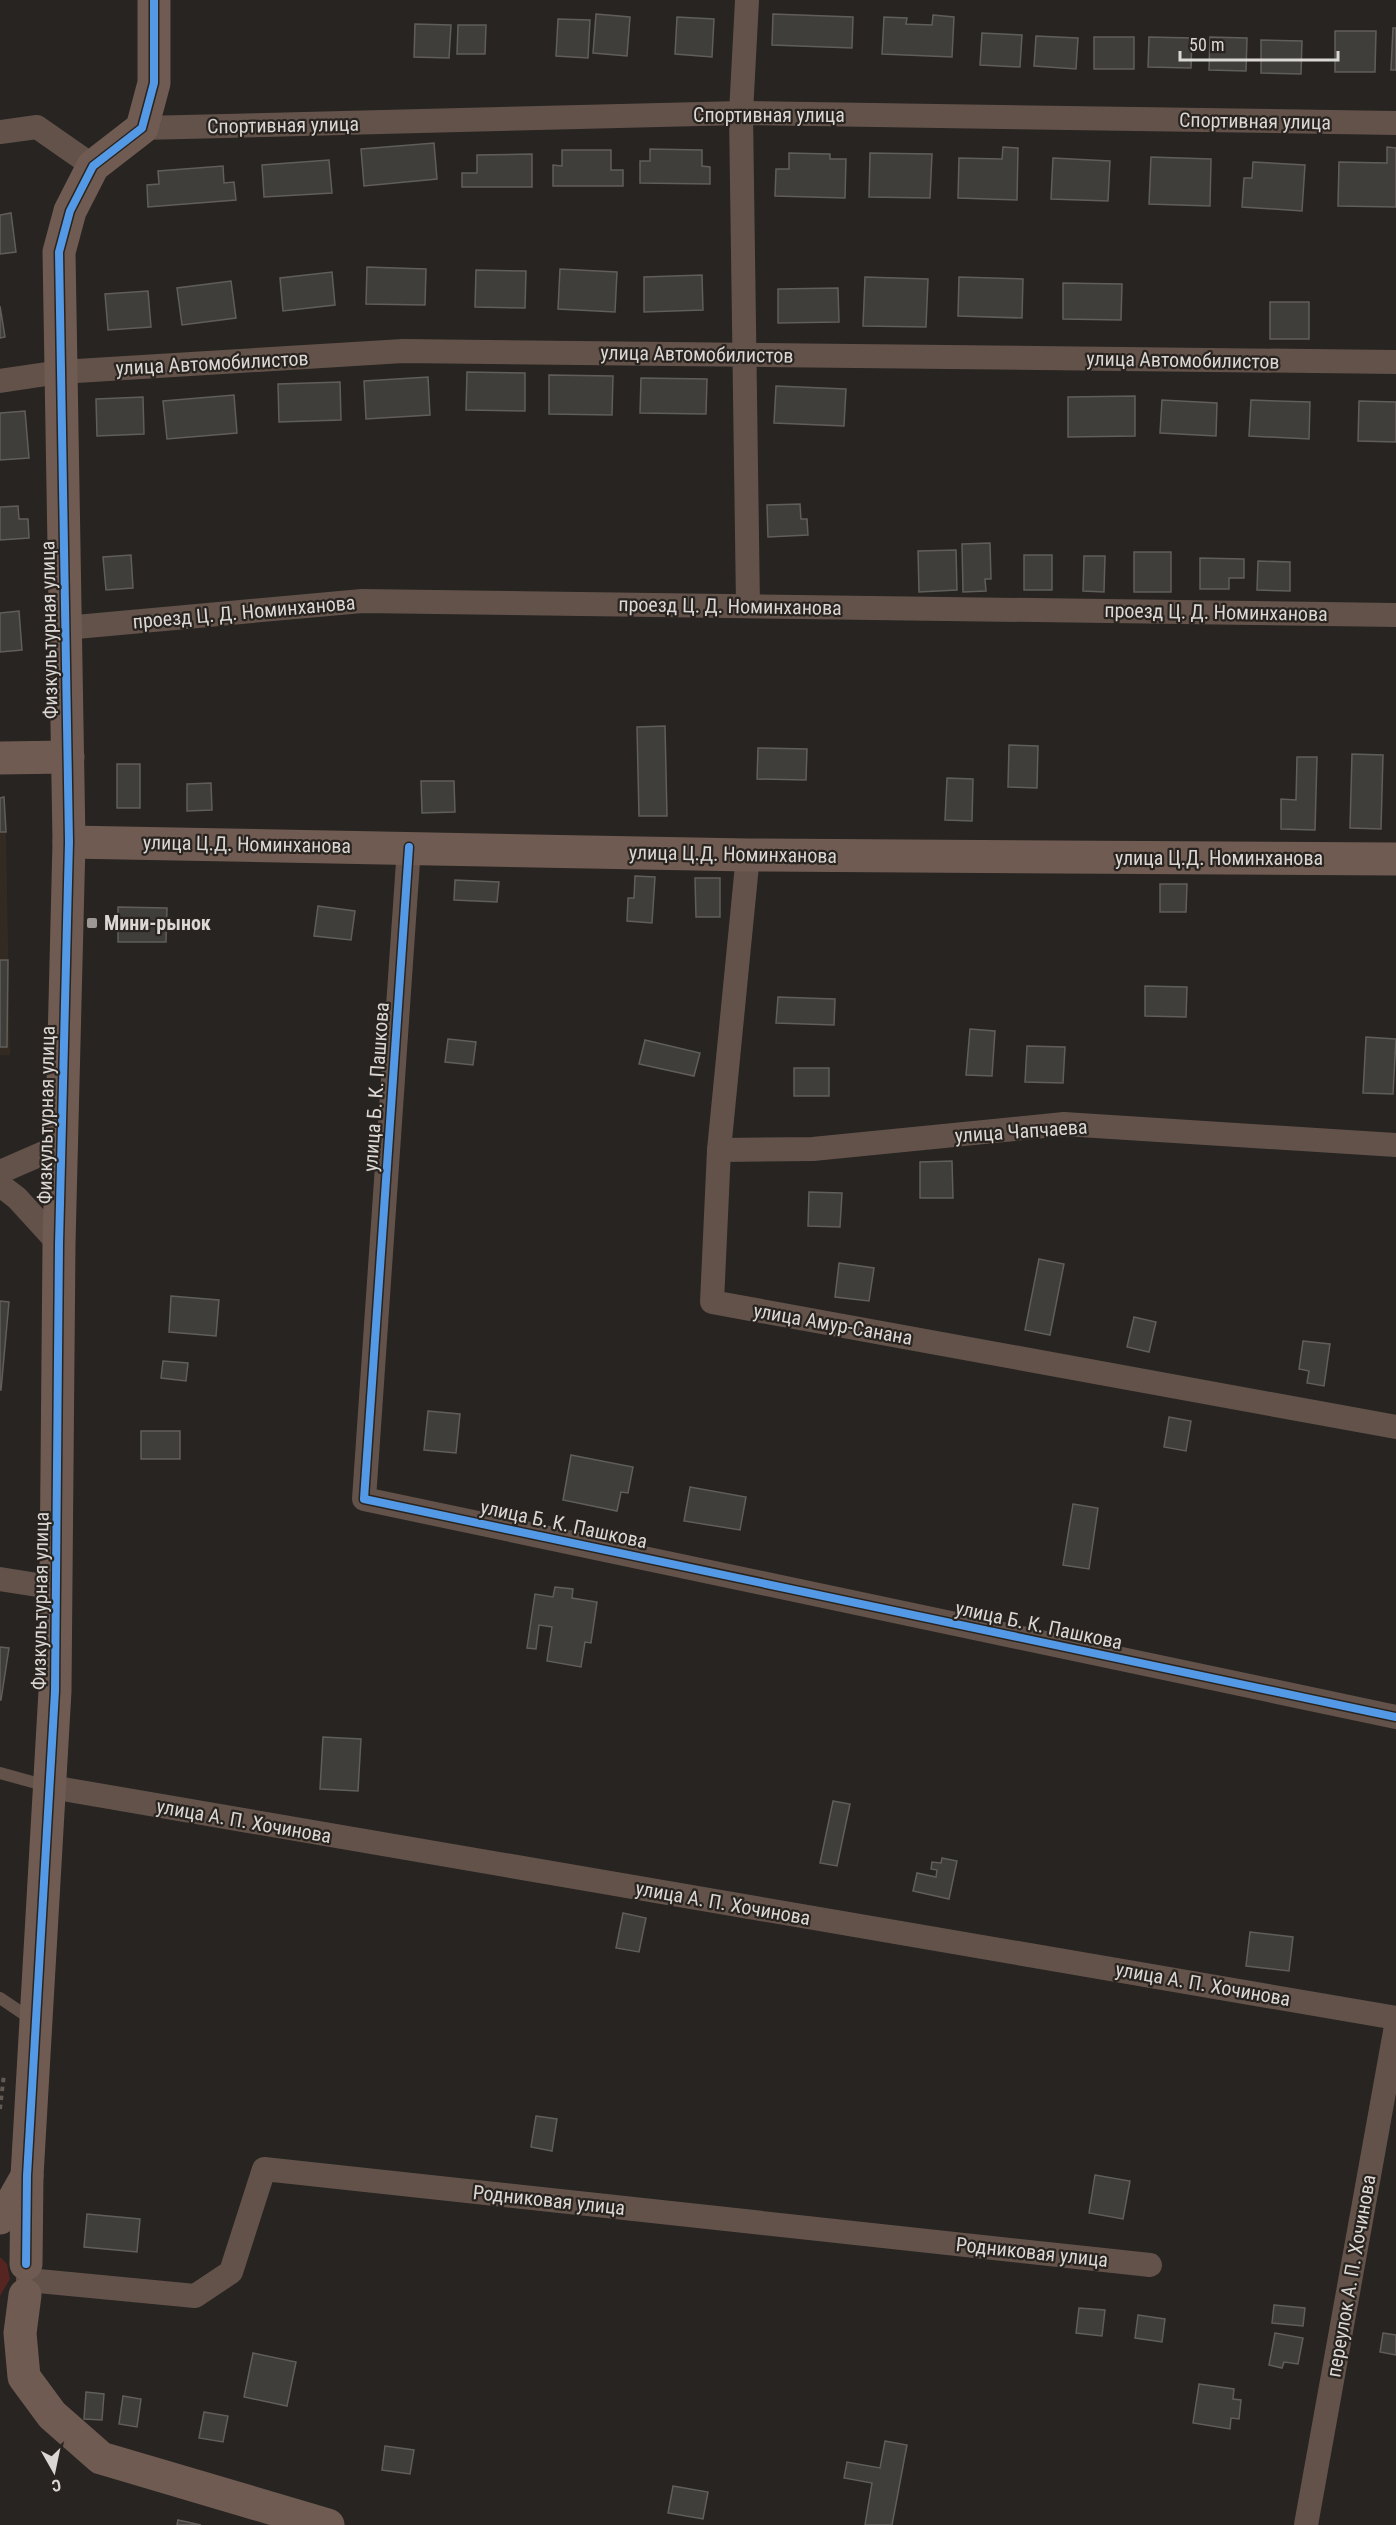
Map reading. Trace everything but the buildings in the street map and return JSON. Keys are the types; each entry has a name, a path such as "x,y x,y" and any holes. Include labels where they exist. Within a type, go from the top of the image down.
{"street":[{"path":"142,128 154,83 154,0"},
{"path":"747,0 741,113 748,606"},
{"name":"Спортивная улица","path":"142,128 741,113 1396,123"},
{"path":"0,132 37,128 93,166"},
{"name":"Физкультурная улица","path":"101,2457 52,2415 24,2377 20,2333 26,2280 27,2176 51,1788 57,1588 59,1244 69,842 58,252 70,211 93,166 142,128"},
{"name":"улица Автомобилистов","path":"0,381 60,372 403,351 1396,362"},
{"name":"проезд Ц. Д. Номинханова","path":"65,628 362,602 1396,615"},
{"path":"0,758 68,757"},
{"name":"улица Ц.Д. Номинханова","path":"69,842 748,855 1396,859"},
{"name":"улица Б. К. Пашкова","path":"409,847 364,1499 1396,1717"},
{"name":"улица Амур-Санана","path":"748,855 719,1150 712,1302 1396,1427"},
{"name":"улица Чапчаева","path":"719,1150 813,1149 1064,1124 1396,1145"},
{"path":"0,1172 62,1145"},
{"path":"0,1185 17,1198 59,1244"},
{"path":"0,1579 57,1588"},
{"name":"улица А. П. Хочинова","path":"51,1788 1396,2018"},
{"name":"переулок А. П. Хочинова","path":"1306,2525 1396,2026"},
{"name":"Родниковая улица","path":"26,2280 195,2296 231,2272 264,2169 1150,2265"},
{"name":"Физкультурная улица","path":"0,2218 27,2176"},
{"path":"0,2237 16,2248 26,2280 18,2306 0,2317"},
{"path":"0,2380 45,2428 101,2457 328,2525"}],"lane":[{"path":"0,1773 51,1788"},
{"path":"0,1998 36,2022"}],"shaded area":[{"path":"0,832 6,832 10,1055 0,1055"},
{"path":"0,2257 7,2264 10,2279 0,2296"}],"cycle path":[{"path":"26,2264 27,2176 55,1691 59,1244 69,842 59,252 70,211 93,166 142,128 154,83 154,0"},
{"path":"409,847 364,1499 1396,1717"}],"place":[{"name":"Мини-рынок","path":"92,923"}]}
